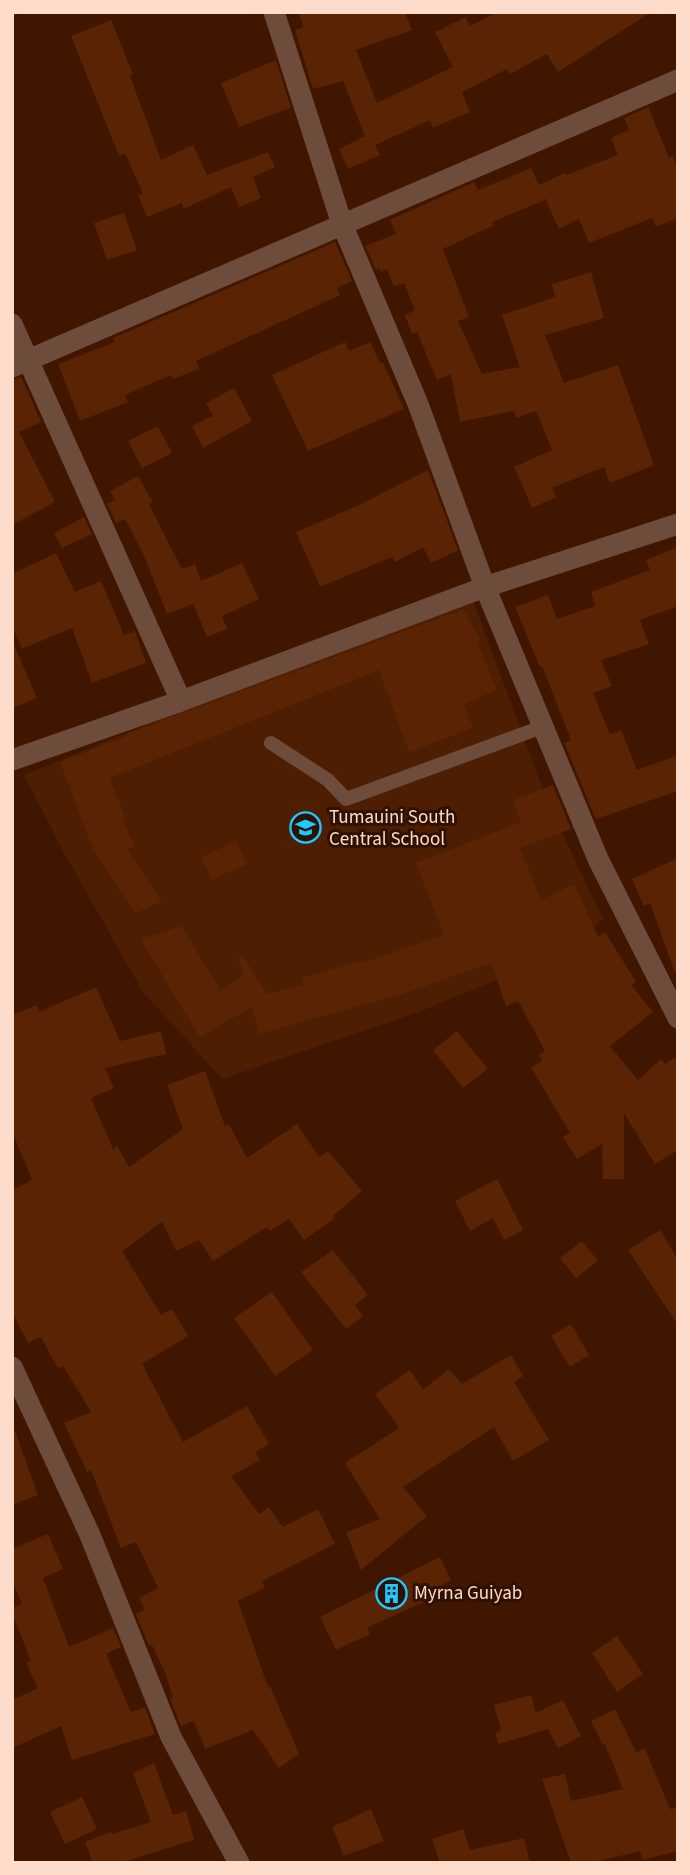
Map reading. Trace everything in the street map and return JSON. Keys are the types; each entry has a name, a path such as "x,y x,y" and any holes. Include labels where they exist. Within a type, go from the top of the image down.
{"street":[{"path":"274,12 342,225 418,404 485,587 598,859 678,1018"},
{"path":"21,364 678,80"},
{"path":"12,324 21,364 181,701"},
{"path":"12,760 181,701 485,587 678,524"},
{"path":"12,1367 90,1535 171,1737 239,1863"}],"lane":[{"path":"271,743 328,780 346,799 542,727"}],"shaded area":[{"name":"Tumauini South Central School","path":"470,593 548,803 603,919 566,952 416,1013 222,1079 143,992 64,853 24,775"}],"building":[{"path":"299,12 405,12 412,30 356,50 377,103 453,67 435,32 465,17 470,26 498,12 651,12 558,72 547,54 510,74 507,69 462,92 470,112 433,128 430,120 375,145 380,155 348,169 339,149 365,136 343,81 313,89 295,30 303,27"},
{"path":"111,20 133,74 130,76 161,160 193,145 207,175 268,152 275,167 253,177 261,198 239,207 231,187 184,209 182,203 147,217 138,195 143,194 125,153 119,156 71,36"},
{"path":"276,60 291,108 239,127 221,83"},
{"path":"648,107 669,158 673,156 678,169 678,218 656,227 652,218 589,243 579,219 559,229 543,194 545,200 492,222 494,225 443,249 469,317 458,321 482,374 520,367 502,315 555,297 552,284 591,272 604,318 545,335 564,383 618,365 654,465 610,483 604,467 552,488 556,497 532,508 514,467 552,450 536,411 516,418 514,411 460,422 451,374 437,380 417,332 412,334 405,315 415,310 404,283 394,287 387,269 381,272 379,268 376,270 365,246 396,234 390,220 474,182 478,190 531,168 539,185 618,155 611,138 629,130 624,118"},
{"path":"124,213 137,250 107,260 94,223"},
{"path":"335,242 352,281 337,288 340,295 196,361 199,369 173,379 171,375 125,395 128,402 80,421 58,364 115,342 113,338"},
{"path":"345,342 349,351 370,342 380,363 383,362 404,409 308,451 272,375"},
{"path":"21,377 41,422 19,432 55,502 12,525 12,380"},
{"path":"234,388 252,421 203,448 192,426 213,416 206,403"},
{"path":"158,426 172,453 142,468 128,441"},
{"path":"428,470 458,550 431,563 423,547 395,562 392,557 320,587 296,532 359,505"},
{"path":"138,476 153,502 149,504 182,569 195,564 201,581 242,563 259,599 222,616 227,629 207,637 193,604 167,614 145,558 125,519 116,523 107,504 115,500 110,491"},
{"path":"84,517 92,534 62,548 54,533"},
{"path":"678,547 678,606 640,620 649,644 601,660 612,686 593,693 610,735 621,730 637,770 678,755 678,791 596,819 564,743 571,740 515,607 548,595 557,619 595,606 591,592 650,570 646,560"},
{"path":"56,553 75,592 101,581 124,635 135,631 146,663 92,683 72,628 22,649 12,626 12,574"},
{"path":"463,609 480,640 477,642 497,690 464,704 473,728 409,752 379,670 110,778 126,820 123,821 135,846 127,849 162,901 135,914 93,849 60,762 127,736 126,734"},
{"path":"12,640 37,698 12,708"},
{"path":"553,785 571,829 520,848 541,900 574,884 598,936 605,932 636,982 631,985 653,1012 610,1046 638,1080 661,1059 665,1064 678,1056 678,1150 655,1164 624,1113 624,1179 603,1179 602,1144 577,1159 563,1137 570,1133 531,1067 542,1061 539,1055 545,1051 518,1001 506,1006 491,963 399,995 259,1034 252,1007 200,1037 140,939 181,926 221,990 243,976 238,958 243,956 267,994 303,984 301,978 361,961 362,963 444,935 416,863 521,822 513,800"},
{"path":"236,841 247,864 211,880 201,857"},
{"path":"678,858 678,973 675,973 650,903 644,906 632,879"},
{"path":"96,987 120,1041 161,1031 166,1054 105,1068 114,1088 91,1098 113,1149 117,1146 129,1167 183,1129 167,1085 205,1071 225,1126 229,1124 247,1158 297,1124 319,1157 328,1151 362,1191 333,1216 335,1218 304,1240 289,1219 270,1231 267,1227 213,1261 199,1240 176,1251 162,1222 122,1251 161,1315 172,1309 188,1336 142,1364 183,1442 247,1406 269,1444 255,1452 260,1460 231,1476 259,1514 269,1507 283,1527 318,1509 335,1544 262,1581 265,1588 238,1601 268,1687 270,1686 299,1754 279,1768 253,1730 205,1749 194,1721 181,1726 170,1699 173,1698 165,1672 152,1645 149,1646 136,1614 145,1610 139,1598 158,1588 136,1542 121,1548 91,1470 87,1472 64,1423 91,1412 63,1366 58,1369 41,1337 28,1343 12,1312 12,1190 32,1180 12,1131 12,1015 37,1005 39,1012"},
{"path":"457,1031 488,1069 463,1088 433,1050"},
{"path":"497,1179 523,1230 504,1240 493,1218 470,1231 455,1201"},
{"path":"660,1230 678,1260 678,1325 628,1250"},
{"path":"582,1241 598,1261 576,1278 560,1258"},
{"path":"333,1250 368,1295 355,1305 363,1316 346,1329 301,1272"},
{"path":"272,1292 313,1350 275,1376 234,1318"},
{"path":"571,1324 589,1355 570,1367 551,1336"},
{"path":"511,1355 523,1376 514,1382 549,1440 513,1461 494,1427 403,1487 427,1516 361,1570 346,1532 380,1519 345,1463 399,1428 375,1394 410,1370 423,1390 449,1369 462,1384"},
{"path":"12,1431 15,1431 38,1495 12,1505"},
{"path":"48,1534 63,1569 43,1578 69,1647 113,1628 121,1647 106,1654 131,1712 145,1707 155,1734 72,1760 61,1726 12,1748 12,1700 38,1688 26,1663 31,1661 12,1613 12,1608 22,1604 12,1580 12,1549"},
{"path":"440,1557 451,1580 421,1596 424,1602 367,1628 370,1634 336,1650 320,1617"},
{"path":"617,1636 643,1674 617,1692 592,1653"},
{"path":"531,1695 536,1713 563,1700 581,1736 558,1748 548,1729 499,1744 495,1733 501,1730 494,1705"},
{"path":"615,1709 636,1752 645,1749 670,1809 678,1807 678,1851 642,1860 640,1851 591,1863 571,1863 542,1779 565,1774 571,1801 623,1789 605,1744 603,1745 591,1721"},
{"path":"154,1763 173,1815 186,1811 194,1840 120,1863 93,1863 85,1842 151,1822 133,1773"},
{"path":"82,1797 97,1829 65,1844 50,1812"},
{"path":"371,1809 384,1841 344,1856 332,1827"},
{"path":"463,1829 470,1850 524,1838 530,1863 455,1863 455,1860 440,1863 432,1839"}],"place":[{"name":"Tumauini South Central School","path":"306,828"},
{"name":"Myrna Guiyab","path":"391,1593"}]}
